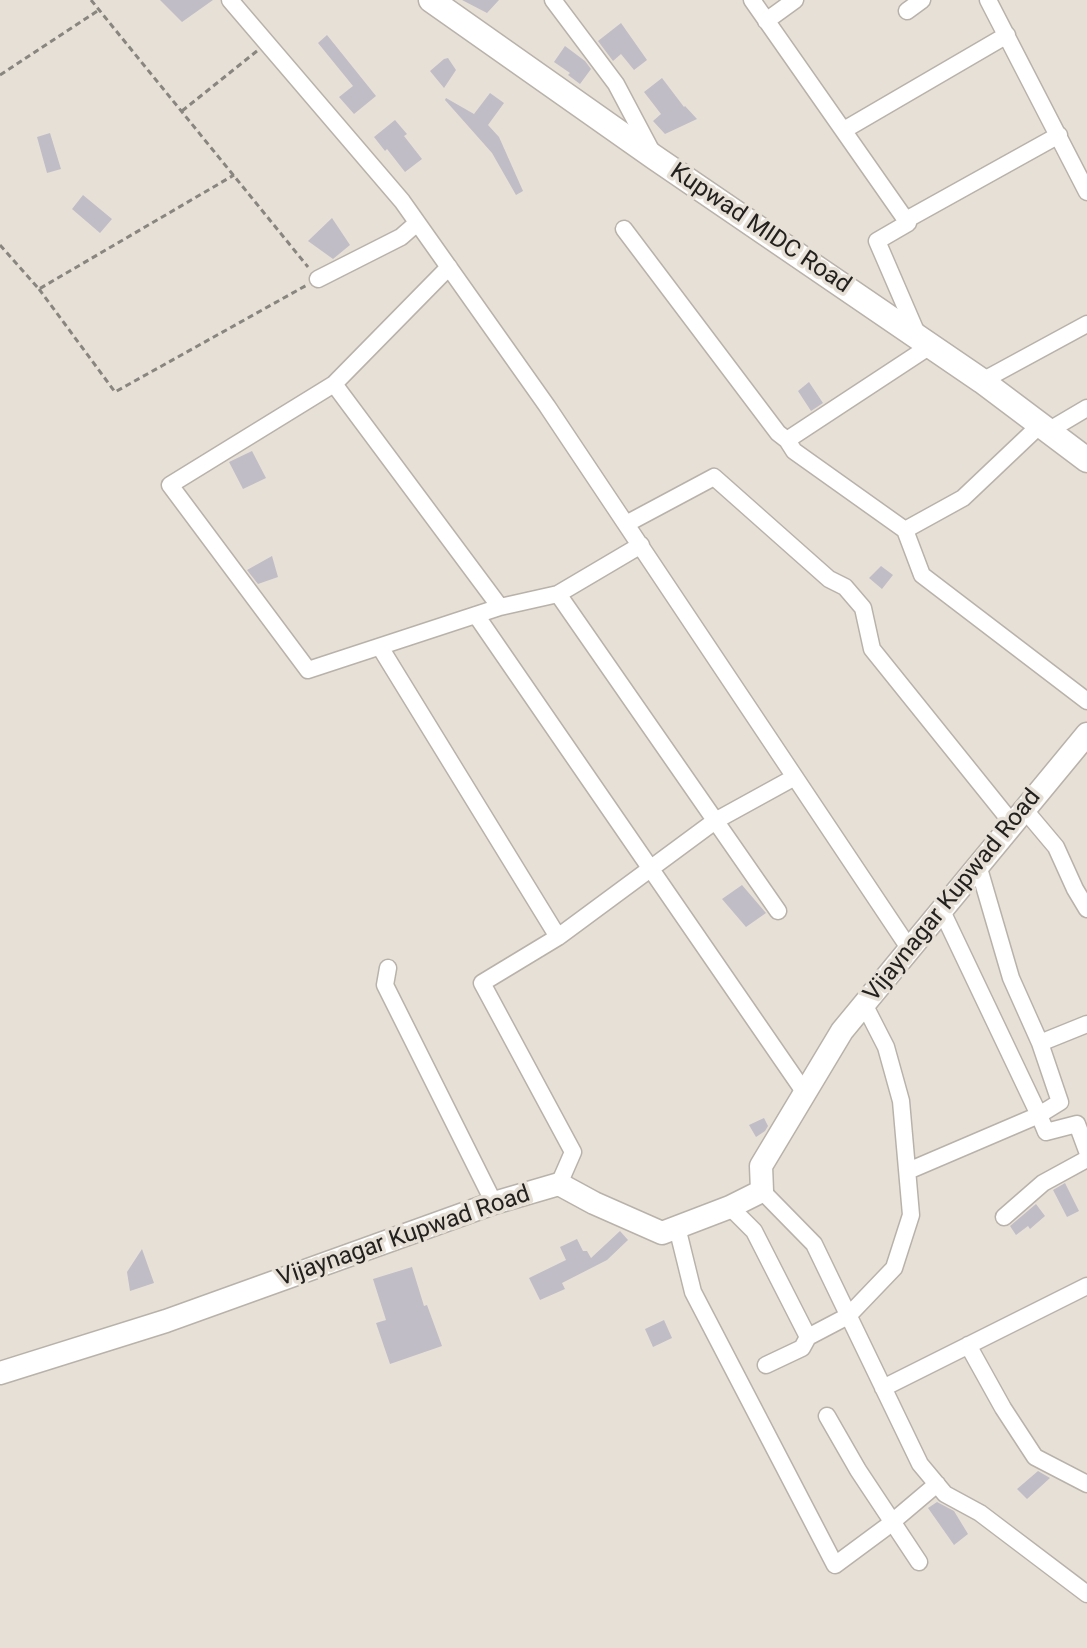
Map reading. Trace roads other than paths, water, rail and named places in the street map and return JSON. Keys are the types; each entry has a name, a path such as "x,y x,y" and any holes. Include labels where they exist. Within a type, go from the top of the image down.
{"main road":[{"name":"Kupwad MIDC Road","path":"431,0 982,381 1087,460"}],"street":[{"path":"230,0 402,201 547,406 909,948"},
{"path":"553,0 616,84 654,157"},
{"path":"752,0 908,223 877,241 924,342 787,440"},
{"path":"766,21 795,0"},
{"path":"907,11 922,0"},
{"path":"988,0 1087,192"},
{"path":"844,130 1007,35"},
{"path":"906,220 1059,135"},
{"path":"318,279 401,237 417,223"},
{"path":"624,229 794,451 905,530 922,575 1087,701"},
{"path":"449,267 334,384 170,485 308,670 500,607 558,594 641,545"},
{"path":"982,381 1087,324"},
{"path":"334,384 500,607"},
{"path":"905,530 963,498 1044,428 1087,408"},
{"path":"626,524 714,477 829,579 845,587 863,608 872,649 1018,816 1056,847 1087,909"},
{"path":"558,594 778,911"},
{"path":"476,615 805,1093"},
{"path":"380,647 558,937"},
{"name":"Vijaynagar Kupwad Road","path":"0,1373 166,1321 494,1203 559,1184 662,1233 762,1191 761,1166 842,1031 1087,734"},
{"path":"559,1184 573,1152 482,983 558,937 715,821 795,777"},
{"path":"908,1171 1039,1115 1060,1102 1040,1043 1011,978 978,865"},
{"path":"941,909 1046,1132 1077,1124 1087,1151"},
{"path":"388,968 385,985 494,1203"},
{"path":"766,1365 802,1348 808,1337 848,1316 894,1268 911,1215 901,1101 886,1047 864,1004"},
{"path":"1040,1043 1087,1024"},
{"path":"1004,1217 1043,1183 1087,1159"},
{"path":"762,1191 814,1244 920,1464 945,1494 980,1513 1087,1594"},
{"path":"730,1207 754,1231 808,1337"},
{"path":"677,1227 693,1292 835,1565 937,1484"},
{"path":"883,1388 1087,1286"},
{"path":"968,1345 1035,1457 1087,1484"},
{"path":"827,1416 858,1470 919,1562"}]}
